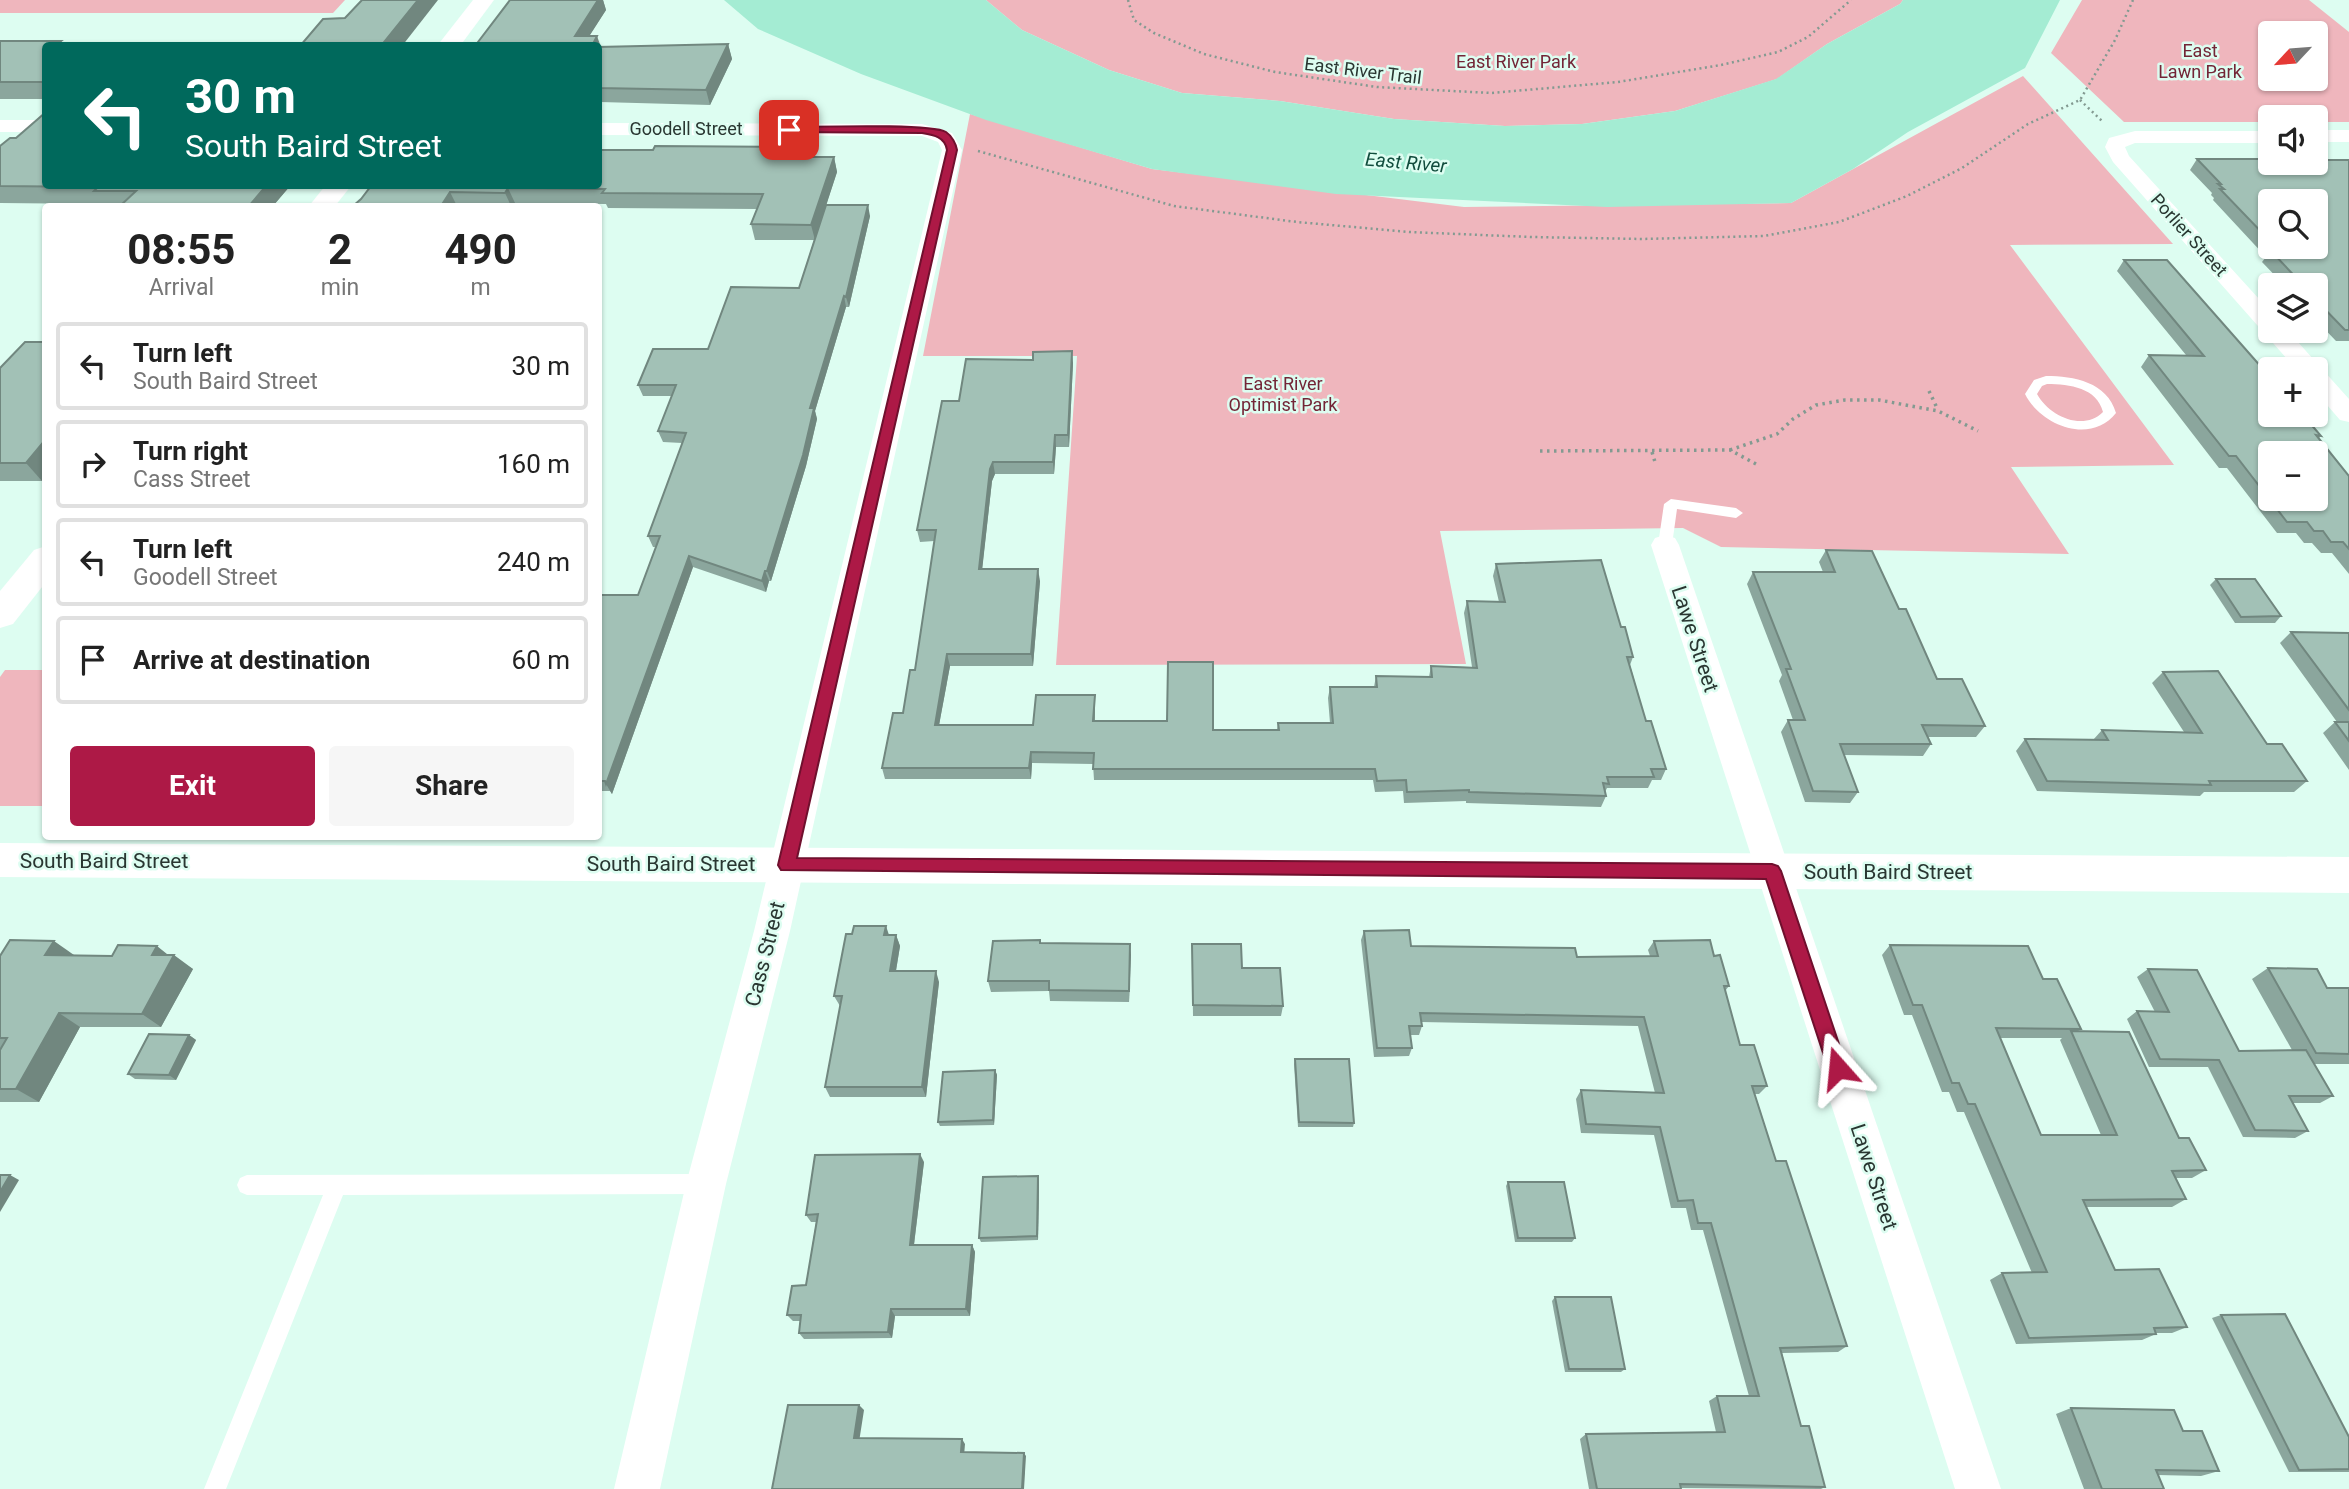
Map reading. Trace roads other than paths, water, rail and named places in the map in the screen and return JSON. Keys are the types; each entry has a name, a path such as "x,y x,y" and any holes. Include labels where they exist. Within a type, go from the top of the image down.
{"street":[{"path":"451,42 484,0"},
{"path":"0,126 42,126"},
{"name":"Goodell Street","path":"602,129 922,130 947,142"},
{"name":"Porlier Street","path":"2258,136 2135,137 2116,142 2115,152 2258,312"},
{"path":"2328,136 2349,136"},
{"name":"Cass Street","path":"637,1489 706,1184 787,865 947,142"},
{"path":"324,203 336,189"},
{"path":"2286,343 2298,357"},
{"path":"2328,391 2349,414"},
{"name":"Lawe Street","path":"1665,545 1978,1489"},
{"path":"0,615 42,563"},
{"name":"South Baird Street","path":"4,866 787,865 2349,875"}],"lane":[{"path":"2046,380 2082,385 2103,398 2109,406 2110,414 2098,424 2073,424 2048,414 2033,401 2032,388 2046,380"},
{"path":"1665,545 1671,504 1736,513"},
{"path":"247,1185 706,1184"},
{"path":"215,1489 337,1185"}],"water":[{"name":"East River","path":"724,0 986,0 1022,30 1109,70 1182,93 1280,101 1394,119 1505,126 1582,124 1675,111 1776,79 1827,44 1903,0 2060,0 2025,68 1908,132 1853,169 1791,203 1607,207 1336,194 1152,169 986,120 861,74 758,29"}],"park label":[{"name":"East Lawn Park","path":"2200,61"},
{"name":"East River Park","path":"1516,62"},
{"name":"East River Optimist Park","path":"1283,394"}]}
